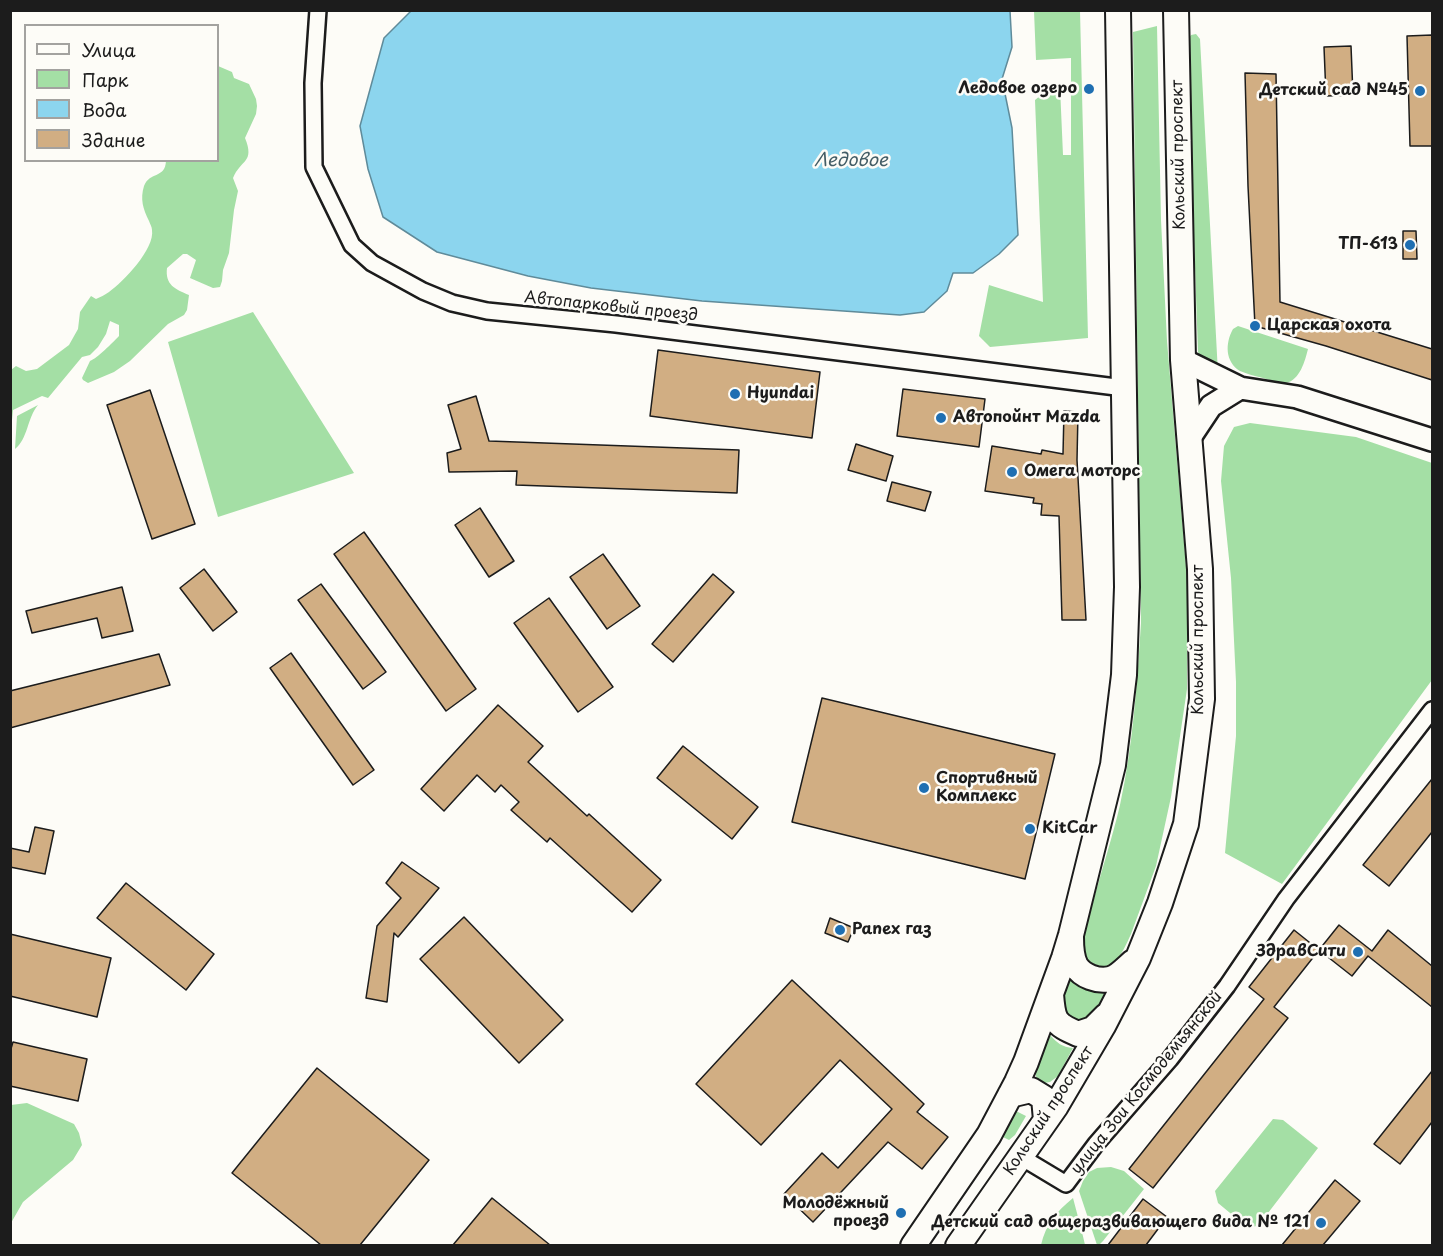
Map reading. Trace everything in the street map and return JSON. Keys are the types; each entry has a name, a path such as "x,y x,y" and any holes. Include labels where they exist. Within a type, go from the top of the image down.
{"main road":[{"name":"Кольский проспект","path":"958,1245 1021,1157 1033,1101 1026,1062 1071,935 1113,765 1124,675 1127,587 1118,10"},
{"name":"Кольский проспект","path":"913,1245 989,1135 1033,1101 1066,1089 1138,958 1160,903 1186,824 1202,699 1200,569 1183,360 1176,10"},
{"path":"1071,935 1071,952 1076,967 1092,979 1109,980 1120,974 1138,958"},
{"path":"1051,994 1052,1014 1062,1027 1078,1034 1093,1029 1110,1012"},
{"path":"989,1135 1021,1157"}],"street":[{"name":"Автопарковый проезд","path":"318,10 313,83 314,167 352,245 372,263 423,291 452,303 487,311 616,324 1124,388"},
{"path":"1183,360 1240,388 1297,397 1432,440"},
{"path":"1190,440 1211,406 1240,388"},
{"name":"улица Зои Космодемьянской","path":"1021,1157 1066,1184 1096,1144 1170,1059 1227,986 1286,899 1432,710"}],"green space":[{"path":"1034,11 1080,11 1088,338 990,347 979,336 989,285 1043,302 1035,100 1051,87 1060,87 1063,155 1071,155 1071,58 1036,60"},
{"path":"1157,26 1161,220 1167,341 1187,578 1187,689 1171,797 1156,866 1125,946 1113,963 1101,966 1085,957 1084,940 1117,818 1128,760 1141,623 1133,32"},
{"path":"1196,34 1200,39 1218,373 1203,362 1198,352 1187,41 1191,35"},
{"path":"219,66 232,72 234,78 249,84 256,99 256,114 245,138 248,157 233,178 238,191 229,253 220,287 213,288 190,278 196,260 183,254 167,268 167,274 172,286 189,295 184,315 168,324 130,361 114,372 88,383 82,378 90,361 101,354 119,336 119,325 110,321 106,334 98,347 90,355 82,357 48,398 42,396 13,410 11,430 11,370 16,366 26,371 37,369 69,345 78,329 80,312 91,296 96,299 107,293 137,264 152,238 152,229 142,200 144,186 150,178 160,173 166,162 219,162"},
{"path":"253,312 354,473 218,517 168,342"},
{"path":"1238,326 1308,349 1295,378 1286,383 1277,382 1245,373 1235,367 1229,357 1228,346 1233,329"},
{"path":"38,405 23,440 15,449 17,416"},
{"path":"1250,423 1356,437 1432,463 1432,680 1282,884 1225,853 1236,736 1236,682 1231,578 1221,481 1224,446 1234,427"},
{"path":"1071,971 1079,983 1088,990 1113,989 1088,1023 1072,1023 1057,1002"},
{"path":"1050,1035 1060,1044 1073,1048 1058,1076 1044,1083 1037,1079 1036,1068"},
{"path":"27,1103 74,1124 82,1145 73,1160 23,1202 11,1223 11,1105"},
{"path":"1016,1111 1026,1116 1015,1135 1009,1140 1003,1137"},
{"path":"1273,1119 1283,1120 1318,1148 1258,1226 1247,1227 1218,1203 1215,1191"},
{"path":"1111,1167 1124,1171 1144,1189 1103,1241 1097,1245 1079,1191 1089,1172 1097,1168"},
{"path":"1073,1198 1085,1245 1041,1245 1052,1219"}],"water":[{"name":"Ледовое","path":"411,11 1010,11 1012,47 1002,79 1012,128 1018,235 999,254 973,273 953,273 947,291 924,312 900,315 702,301 591,288 528,276 437,252 383,217 368,169 360,126 384,38"}],"building":[{"name":"Детский сад №45","path":"1432,35 1432,146 1410,146 1407,36"},
{"path":"1351,46 1353,95 1326,96 1324,47"},
{"path":"1245,73 1276,74 1280,302 1432,349 1432,380 1255,326"},
{"name":"ТП-613","path":"1403,231 1416,231 1417,259 1403,259"},
{"name":"Hyundai","path":"658,350 820,372 812,438 650,416"},
{"name":"Автопойнт Mazda","path":"903,389 985,399 979,447 897,436"},
{"path":"150,390 195,524 152,539 107,405"},
{"path":"476,396 489,441 739,450 737,493 516,485 517,471 449,472 447,453 461,449 448,405"},
{"path":"1064,411 1078,412 1077,460 1086,620 1062,620 1059,516 1041,515 1042,504 1033,503 1034,498 985,491 992,446 1041,454 1042,450 1063,454"},
{"path":"856,444 893,456 886,481 848,470"},
{"path":"892,482 931,492 925,511 887,501"},
{"path":"480,508 514,561 489,577 455,525"},
{"path":"364,532 476,689 446,711 334,554"},
{"path":"603,554 640,606 607,629 570,577"},
{"path":"204,569 237,612 213,631 180,588"},
{"path":"713,574 734,592 673,662 652,644"},
{"path":"321,584 386,672 363,689 298,600"},
{"path":"122,587 133,631 102,638 97,618 32,633 26,611"},
{"path":"549,598 613,687 578,712 514,623"},
{"path":"291,653 374,770 353,785 270,668"},
{"path":"159,654 170,685 10,728 10,691"},
{"name":"Спортивный Комплекс","path":"822,698 1055,754 1025,879 792,822"},
{"path":"498,705 543,746 528,762 661,880 632,912 550,838 547,842 511,810 519,802 501,785 495,792 477,775 444,811 421,789"},
{"path":"683,746 758,807 732,839 657,778"},
{"path":"1432,779 1432,832 1389,886 1363,865"},
{"path":"35,827 54,831 45,874 10,867 10,848 29,852"},
{"path":"402,862 439,888 398,937 394,933 387,1002 366,998 377,926 401,898 386,883"},
{"path":"126,883 214,954 186,990 97,918"},
{"path":"464,917 563,1020 519,1063 420,959"},
{"path":"830,918 854,928 848,942 825,933"},
{"path":"1339,925 1372,951 1388,930 1432,966 1432,1007 1368,956 1352,976 1319,950"},
{"path":"1294,930 1319,950 1274,1007 1288,1018 1153,1188 1129,1169 1264,999 1249,987"},
{"path":"10,934 111,958 97,1017 10,996"},
{"path":"792,980 924,1104 917,1112 948,1137 922,1169 888,1142 813,1222 784,1194 822,1153 838,1168 892,1109 840,1060 761,1145 696,1084"},
{"path":"13,1042 87,1059 78,1101 10,1086 10,1052"},
{"path":"317,1068 429,1160 360,1245 321,1245 232,1173"},
{"path":"1432,1071 1432,1122 1400,1164 1374,1144"},
{"name":"Детский сад общеразвивающего вида № 121","path":"1335,1180 1360,1201 1323,1245 1282,1245"},
{"path":"492,1198 550,1245 453,1245"},
{"path":"1143,1199 1167,1217 1146,1245 1108,1245"}],"place":[{"name":"Ледовое озеро","path":"1089,89"},
{"name":"Детский сад №45","path":"1420,91"},
{"name":"ТП-613","path":"1410,245"},
{"name":"Царская охота","path":"1255,326"},
{"name":"Hyundai","path":"735,394"},
{"name":"Автопойнт Mazda","path":"941,418"},
{"name":"Омега моторс","path":"1012,472"},
{"name":"Спортивный Комплекс","path":"924,788"},
{"name":"KitCar","path":"1030,829"},
{"name":"Panex газ","path":"840,930"},
{"name":"ЗдравСити","path":"1358,952"},
{"name":"Молодёжный проезд","path":"901,1213"},
{"name":"Детский сад общеразвивающего вида № 121","path":"1321,1223"}]}
